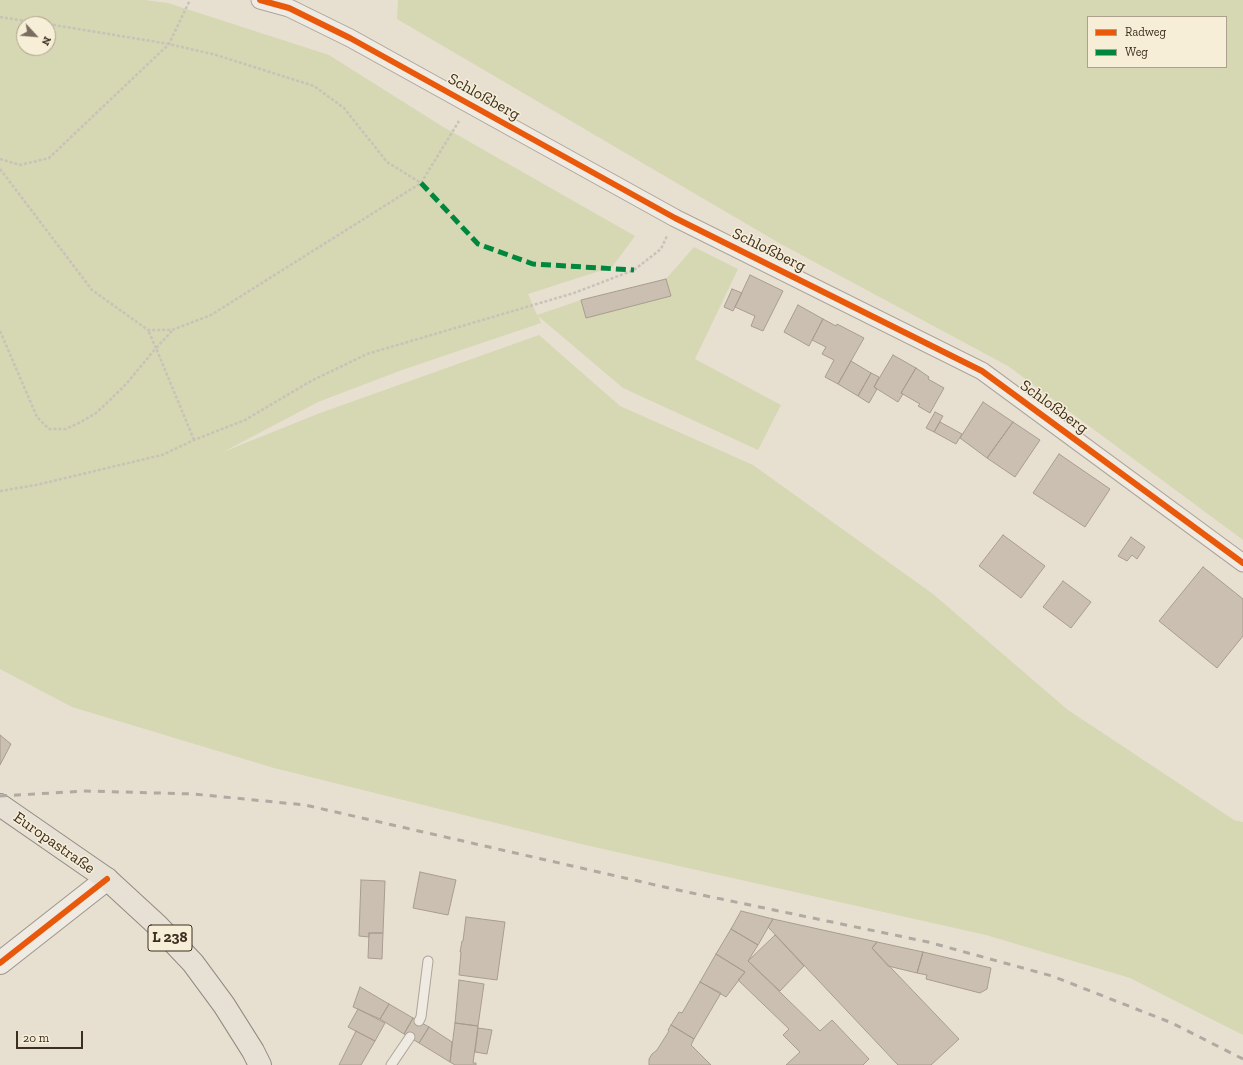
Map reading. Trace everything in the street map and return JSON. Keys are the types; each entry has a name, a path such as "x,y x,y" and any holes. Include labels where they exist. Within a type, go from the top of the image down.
{"main road":[{"name":"Europastraße","path":"0,804 107,880 157,925 193,963 224,1005 253,1051 260,1065"}],"street":[{"name":"Schloßberg","path":"260,0 289,8 329,28 470,104 675,218 982,371 1243,563"},
{"path":"0,963 107,880"}],"lane":[{"path":"419,1021 421,1017 428,960"},
{"path":"391,1065 410,1037"}],"path":[{"path":"0,159 20,165 49,158 169,44 190,0"},
{"path":"0,16 16,19"},
{"path":"56,25 169,44 216,55 314,86 344,108 387,162 421,183"},
{"path":"148,330 172,330 211,315 421,183 470,104"},
{"path":"0,169 92,290 148,330 194,440"},
{"path":"0,491 36,485 162,455 194,440 245,420 312,381 367,354 574,293 634,270 662,249 675,218"},
{"path":"0,331 37,417 49,429 66,429 96,413 109,401 127,383 172,330"}],"green space":[{"path":"0,0 145,0 168,3 329,55 440,125 635,236 612,267 528,294 537,315 581,300 666,279 694,247 738,269 695,359 781,405 758,450 623,388 538,316 541,323 402,370 318,402 223,452 320,413 539,335 620,406 753,465 933,594 1068,710 1234,820 1243,822 1243,1035 1130,978 986,935 581,844 274,768 72,707 0,669"},
{"path":"398,0 1243,0 1243,540 1008,366 779,243 397,19"}],"building":[{"path":"750,275 783,291 763,331 751,326 755,316 735,307"},
{"path":"666,279 671,296 586,318 581,300"},
{"path":"732,289 742,293 733,311 724,307"},
{"path":"798,305 823,319 809,346 784,332"},
{"path":"823,319 836,326 837,324 864,338 838,384 825,377 834,360 822,354 826,347 812,340"},
{"path":"893,355 916,368 901,393 903,394 898,402 874,387"},
{"path":"851,361 871,373 858,396 838,384"},
{"path":"916,368 929,377 928,379 944,388 930,413 918,406 920,404 901,393"},
{"path":"871,373 879,377 874,387 877,389 869,403 858,396"},
{"path":"983,402 1013,422 987,458 960,438"},
{"path":"935,412 943,416 934,432 926,428"},
{"path":"940,422 962,434 956,444 934,432"},
{"path":"1013,422 1040,440 1015,477 987,458"},
{"path":"1059,454 1110,489 1085,527 1033,493"},
{"path":"1003,535 1045,566 1021,598 979,566"},
{"path":"1131,537 1145,547 1137,559 1132,555 1127,561 1118,556"},
{"path":"1203,567 1243,599 1243,636 1217,668 1159,621"},
{"path":"1063,581 1091,602 1071,628 1043,607"},
{"path":"0,735 11,744 0,765"},
{"path":"420,872 456,880 448,915 413,908"},
{"path":"361,880 385,881 383,933 369,933 369,937 359,936"},
{"path":"741,911 773,919 758,945 731,929"},
{"path":"466,917 505,922 497,980 459,975 460,952"},
{"path":"773,919 877,942 872,948 959,1039 931,1065 898,1065 768,927"},
{"path":"731,929 758,945 748,961 820,1031 832,1020 869,1059 863,1065 786,1065 800,1052 783,1035 789,1029 738,980 745,972 716,954"},
{"path":"369,933 383,933 382,959 368,958"},
{"path":"775,935 804,966 780,991 748,961"},
{"path":"877,942 923,952 917,973 888,966 872,948"},
{"path":"923,952 991,968 987,989 980,993 926,979 927,975 917,973"},
{"path":"716,954 745,972 726,997 700,982"},
{"path":"459,980 484,984 478,1026 455,1023"},
{"path":"700,982 721,993 694,1039 671,1025 679,1012 682,1013"},
{"path":"360,987 389,1004 380,1019 353,1007"},
{"path":"389,1004 413,1018 404,1034 380,1019"},
{"path":"358,1009 385,1023 375,1041 348,1027"},
{"path":"413,1018 429,1027 419,1043 404,1034"},
{"path":"455,1023 478,1026 473,1063 476,1063 476,1065 455,1065 450,1062"},
{"path":"671,1025 694,1039 691,1045 711,1065 649,1065 649,1059 657,1050"},
{"path":"429,1027 452,1042 450,1062 419,1043"},
{"path":"478,1028 492,1030 487,1054 475,1052"},
{"path":"356,1031 375,1041 361,1065 339,1065"}],"railway":[{"path":"0,796 86,791 194,794 305,805 673,889 928,942 1052,976 1172,1023 1243,1059"}],"marked path":[{"path":"421,183 478,244 533,264 634,270"}],"cycle path":[{"path":"260,0 289,8 350,38 675,218 982,371 1243,563"},
{"path":"0,963 107,879"}]}
